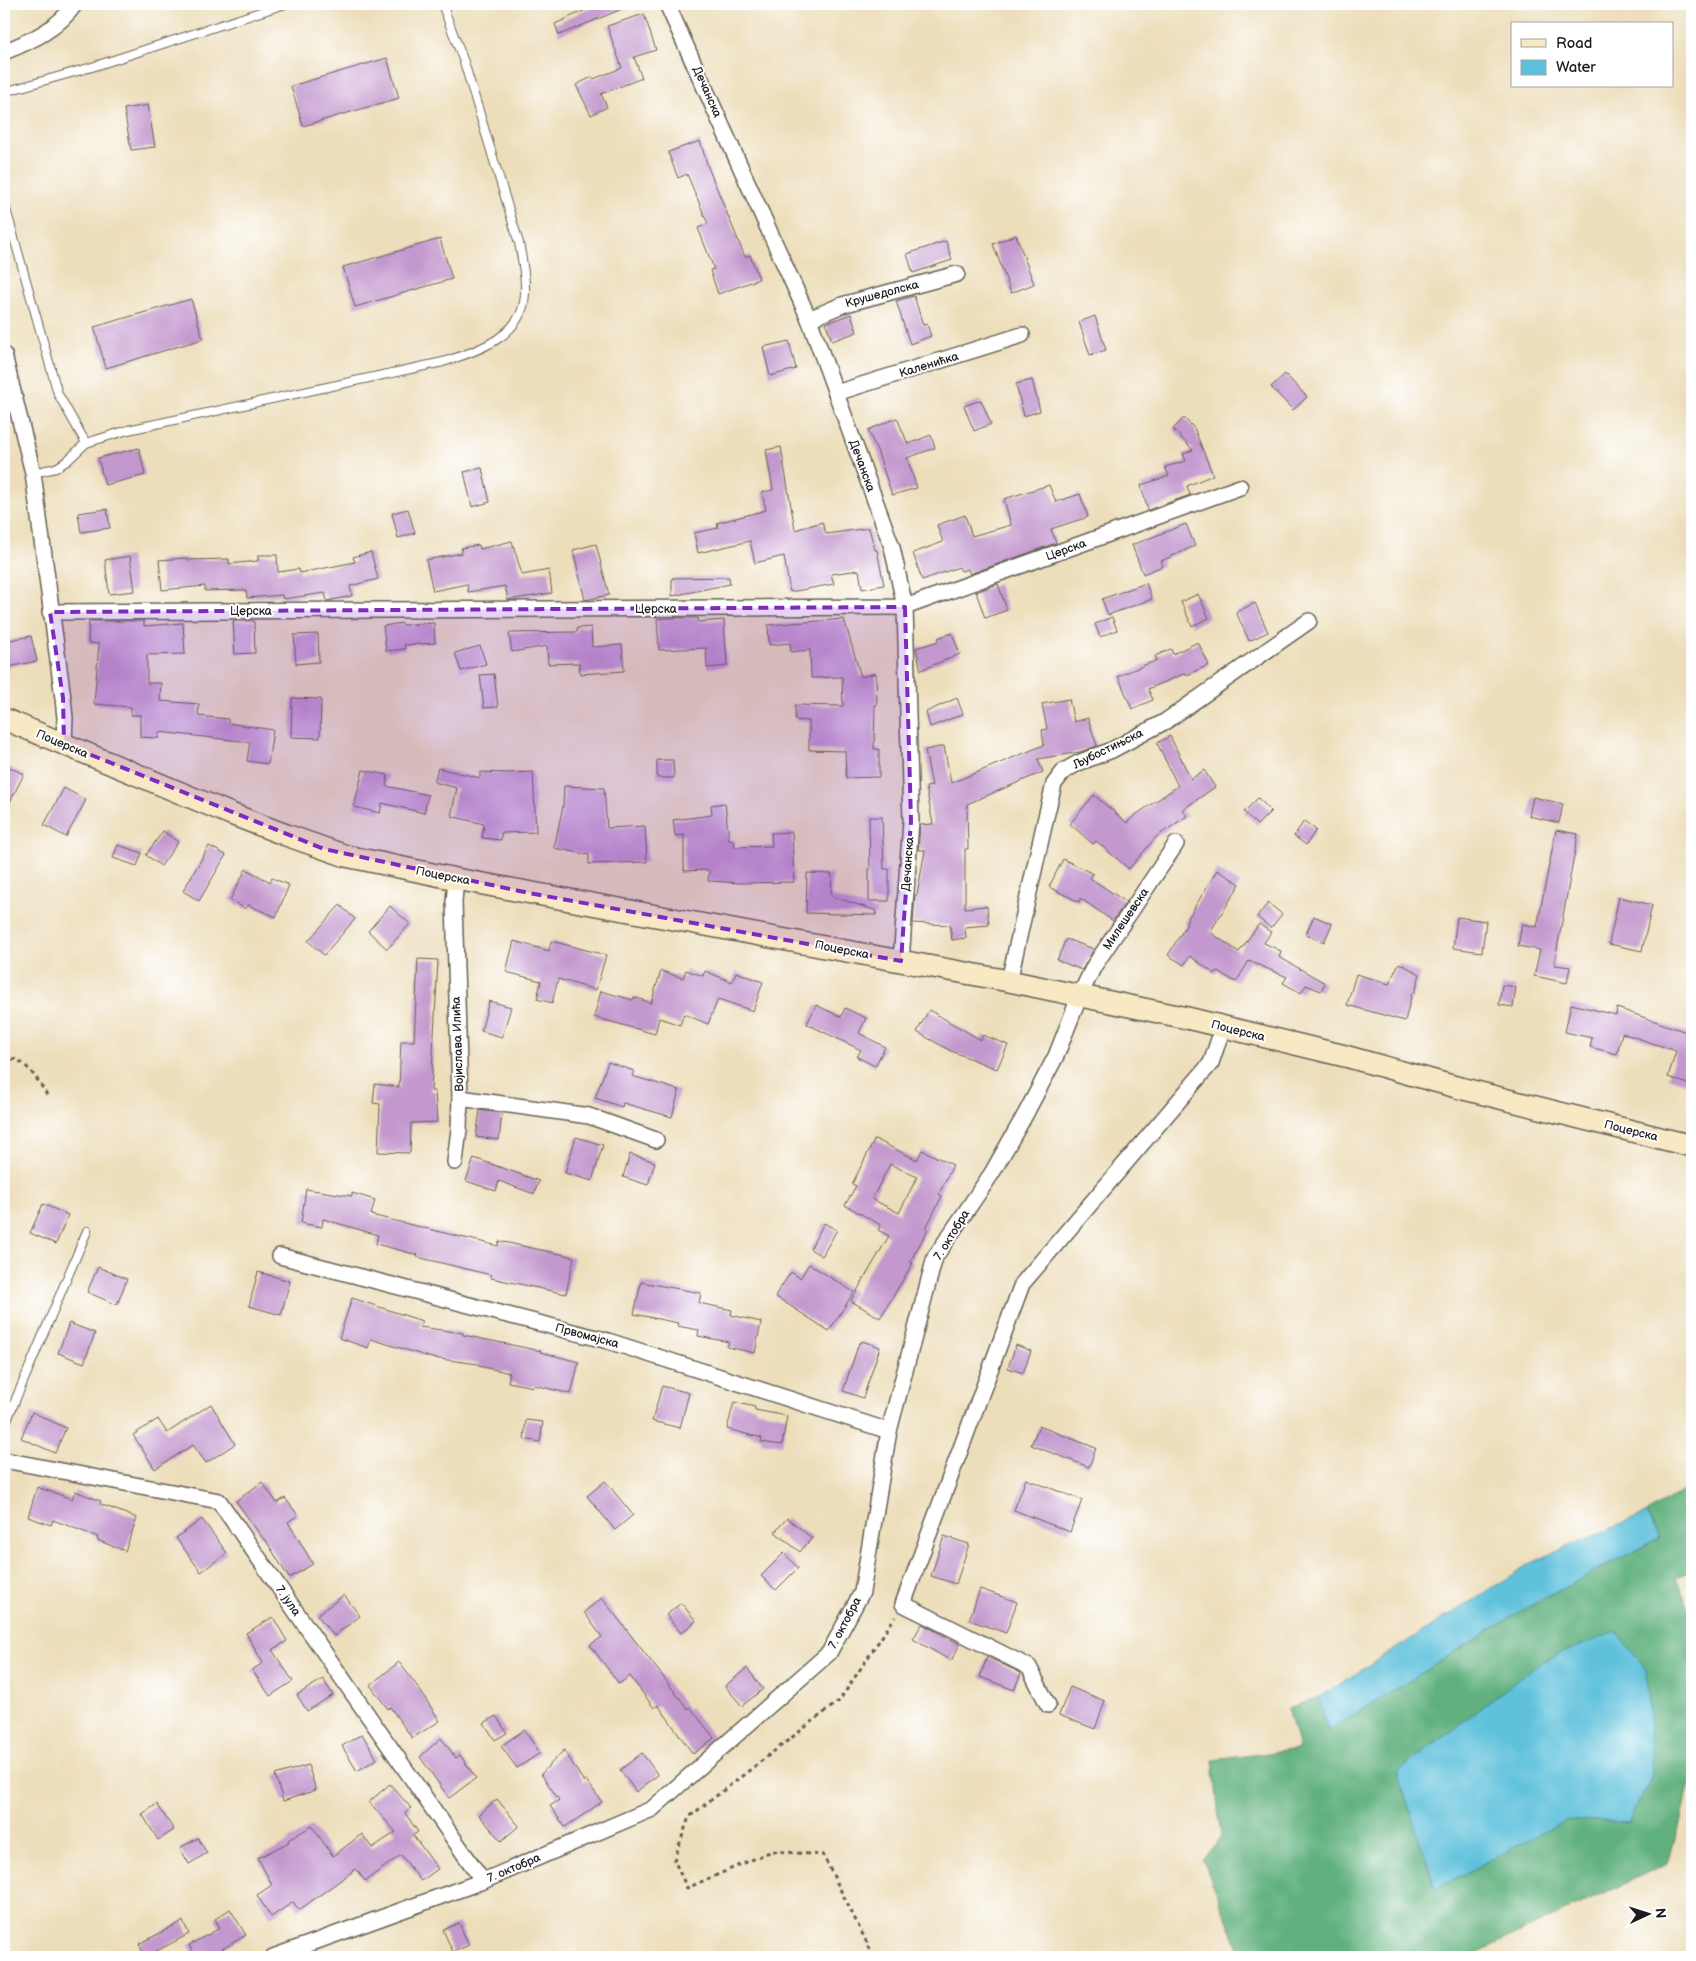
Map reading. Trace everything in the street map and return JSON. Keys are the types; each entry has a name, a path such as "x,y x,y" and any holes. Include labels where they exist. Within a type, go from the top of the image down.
{"main road":[{"name":"Поцерска","path":"4,719 231,814 346,856 456,879 1009,981 1080,996 1345,1056 1456,1087 1692,1146"}],"street":[{"path":"4,52 50,30 69,13 75,4"},
{"name":"Дечанска","path":"667,4 808,319 892,547 905,607 911,821 901,961"},
{"name":"Крушедолска","path":"808,319 842,305 958,274"},
{"name":"Каленићка","path":"836,393 1022,335"},
{"path":"4,354 33,473 50,612 63,698 65,718 64,744"},
{"name":"Церска","path":"50,612 905,607 1240,487"},
{"name":"Љубостињска","path":"1009,981 1054,784 1064,771 1078,763 1112,750 1166,721 1309,622"},
{"name":"Милешевска","path":"1080,996 1094,966 1176,844"},
{"name":"Војислава Илића","path":"456,879 454,902 460,1098 589,1116 656,1140"},
{"name":"7. октобра","path":"273,1957 483,1881 652,1808 829,1653 862,1592 889,1431 936,1257 992,1173 1029,1108 1056,1056 1080,996"},
{"path":"1048,1705 1029,1668 903,1604 1022,1284 1211,1062 1223,1027"},
{"path":"455,1162 460,1098"},
{"name":"Првомајска","path":"280,1256 608,1341 889,1431"},
{"name":"7. јула","path":"4,1460 219,1501 483,1881"}],"lane":[{"path":"4,92 92,67 285,4"},
{"path":"33,473 56,468 67,461 86,443 128,430 443,362 475,352 496,341 511,328 521,313 525,294 524,272 519,243 464,62 442,4"},
{"path":"4,202 58,394 86,443"},
{"path":"4,1427 87,1231"}],"path":[{"path":"4,1058 16,1060 30,1069 49,1098"},
{"path":"874,1957 823,1855 772,1851 688,1888 674,1860 689,1818 839,1701 903,1604"}],"highlighted area":[{"path":"905,607 911,821 901,961 529,893 324,849 64,744 63,698 50,612"}],"green space":[{"path":"1692,1486 1692,1568 1676,1578 1692,1615 1692,1777 1668,1863 1468,1957 1242,1957 1203,1860 1221,1838 1213,1760 1299,1749 1288,1708 1319,1697 1328,1731 1526,1608 1659,1538 1647,1513"}],"water":[{"path":"1647,1513 1659,1538 1526,1608 1328,1731 1319,1697 1535,1561"},
{"path":"1616,1631 1647,1671 1652,1776 1628,1823 1567,1819 1436,1889 1397,1772 1541,1662"}],"building":[{"path":"598,4 634,4 559,35 555,24"},
{"path":"644,14 656,50 634,57 642,78 601,94 607,107 591,115 576,85 592,77 593,79 622,68 607,26"},
{"path":"387,58 399,98 303,126 291,86"},
{"path":"148,105 155,147 131,150 124,109"},
{"path":"700,141 708,167 745,257 750,255 759,279 718,294 710,270 714,269 698,228 708,224 687,174 678,178 668,152"},
{"path":"1016,235 1034,284 1011,293 993,244"},
{"path":"440,239 452,279 355,307 343,267"},
{"path":"946,241 952,260 913,273 907,254"},
{"path":"914,296 923,325 927,324 931,336 910,344 896,301"},
{"path":"191,299 203,339 106,368 94,327"},
{"path":"851,314 857,332 832,341 826,323"},
{"path":"1095,316 1106,350 1090,355 1079,322"},
{"path":"789,341 796,369 770,376 763,347"},
{"path":"1285,374 1307,397 1293,410 1271,387"},
{"path":"1032,380 1040,411 1024,416 1016,384"},
{"path":"981,400 991,424 974,431 964,406"},
{"path":"897,418 908,444 931,435 935,448 907,458 917,488 892,495 868,430"},
{"path":"1184,418 1194,428 1213,475 1187,486 1190,495 1148,510 1141,485 1169,476 1165,467 1186,461 1183,454 1193,450 1173,429"},
{"path":"781,447 795,530 822,522 826,534 869,528 875,550 877,550 884,585 862,589 859,570 831,574 834,584 790,592 784,556 755,563 750,541 698,553 694,533 718,528 717,523 766,510 762,492 773,490 766,450"},
{"path":"139,448 145,475 105,485 98,458"},
{"path":"482,468 490,502 472,507 464,472"},
{"path":"1049,485 1056,502 1080,494 1088,517 1051,529 1056,543 970,574 968,569 961,571 959,567 922,580 913,553 943,542 937,525 965,515 972,536 1011,525 1004,499"},
{"path":"107,509 110,528 81,532 78,513"},
{"path":"408,509 415,533 398,538 392,513"},
{"path":"1186,524 1195,546 1161,561 1163,566 1143,574 1132,545"},
{"path":"512,541 522,575 549,570 552,593 508,600 505,586 468,592 467,584 433,591 426,560 462,553 461,548 479,545 480,549"},
{"path":"596,544 609,595 585,600 573,550"},
{"path":"371,552 378,579 350,586 352,596 327,601 325,593 283,599 282,595 247,598 246,590 205,591 205,586 162,590 159,560 187,558 188,560 229,559 229,564 258,561 258,555 277,555 278,572 299,569 300,573 355,562 353,557"},
{"path":"130,556 135,591 109,594 105,560"},
{"path":"729,577 730,584 672,596 672,578"},
{"path":"1146,583 1152,599 1108,615 1102,599"},
{"path":"998,584 1007,610 985,618 976,592"},
{"path":"1198,594 1209,618 1192,626 1181,602"},
{"path":"1255,603 1268,632 1249,641 1236,612"},
{"path":"1112,617 1117,630 1100,637 1095,624"},
{"path":"698,618 698,622 724,620 727,666 707,668 706,648 659,650 657,619"},
{"path":"844,619 861,677 876,673 877,705 875,705 874,749 879,749 879,777 846,778 845,751 809,750 809,721 795,720 795,705 843,706 842,677 811,678 810,650 791,652 790,643 769,645 768,625"},
{"path":"89,621 144,621 144,626 183,623 185,654 147,655 147,683 161,683 160,701 199,704 198,716 228,719 228,723 273,730 268,764 247,761 250,742 159,732 159,738 140,737 140,715 131,715 131,707 94,704 99,644 88,643"},
{"path":"233,621 254,621 255,653 235,654"},
{"path":"402,623 402,625 434,623 435,643 404,645 405,649 386,651 383,626"},
{"path":"591,627 592,647 622,645 624,671 580,674 579,663 548,664 547,646 512,652 509,633 577,632 577,628"},
{"path":"952,633 960,654 921,670 916,648 939,641 938,638"},
{"path":"318,634 319,662 296,664 294,635"},
{"path":"31,636 37,661 4,668 4,641"},
{"path":"1198,642 1209,665 1148,689 1153,700 1132,709 1118,676 1157,660 1155,656 1171,649 1173,654"},
{"path":"480,646 486,664 461,671 455,653"},
{"path":"494,674 498,707 484,708 480,675"},
{"path":"292,698 321,699 320,738 291,737"},
{"path":"957,698 963,714 930,727 926,712"},
{"path":"1069,699 1074,722 1088,718 1097,746 1080,752 1038,759 1043,772 967,804 968,849 965,849 965,908 987,906 989,925 965,927 966,938 952,940 950,925 913,923 915,895 917,895 925,850 918,850 920,825 933,824 926,787 932,786 925,750 944,746 951,783 1044,745 1042,730 1047,729 1042,704"},
{"path":"1170,736 1191,779 1204,770 1215,787 1182,810 1187,816 1156,837 1129,869 1096,841 1093,844 1070,824 1094,795 1127,823 1134,816 1178,786 1157,743"},
{"path":"657,760 673,760 674,778 657,778"},
{"path":"9,767 24,774 4,814 4,777"},
{"path":"438,768 480,778 480,772 533,772 536,832 501,833 501,840 482,838 484,824 451,816 457,788 434,782"},
{"path":"363,770 388,775 386,786 428,795 424,813 382,803 380,813 354,807"},
{"path":"564,786 604,788 607,828 645,826 647,862 589,864 589,855 554,848 563,806"},
{"path":"64,788 86,800 66,837 44,825"},
{"path":"1533,797 1563,804 1559,823 1529,816"},
{"path":"1258,798 1271,811 1257,825 1244,812"},
{"path":"725,803 729,840 735,841 734,847 772,846 771,833 792,832 794,882 741,883 708,881 709,870 684,871 684,835 675,836 673,820 712,815 711,805"},
{"path":"869,817 882,817 884,869 889,869 889,901 869,901"},
{"path":"1304,821 1316,830 1306,845 1294,836"},
{"path":"1556,830 1578,834 1555,960 1555,965 1570,967 1567,983 1534,976 1540,950 1518,946 1522,924 1537,927"},
{"path":"163,831 178,842 161,866 146,855"},
{"path":"118,845 142,853 137,866 113,858"},
{"path":"209,846 226,855 199,901 183,891"},
{"path":"1063,859 1093,874 1090,878 1126,902 1113,921 1080,898 1079,902 1049,887"},
{"path":"246,869 270,882 272,878 289,885 276,917 248,905 246,909 230,900"},
{"path":"1217,870 1240,884 1210,932 1239,952 1259,924 1271,932 1264,943 1281,951 1279,957 1325,983 1321,991 1306,985 1301,993 1283,983 1287,977 1249,961 1236,982 1217,971 1215,974 1190,956 1184,965 1168,955"},
{"path":"807,873 832,874 831,896 877,911 876,915 806,913"},
{"path":"1619,897 1652,905 1642,951 1609,944"},
{"path":"1268,903 1282,914 1271,928 1257,917"},
{"path":"340,905 355,919 324,955 308,941"},
{"path":"390,906 410,924 387,949 368,931"},
{"path":"1314,916 1332,924 1324,942 1306,934"},
{"path":"1457,917 1486,921 1482,952 1453,948"},
{"path":"1066,939 1094,949 1082,970 1057,960"},
{"path":"514,941 549,951 551,941 606,955 596,990 558,979 552,1003 537,999 541,981 506,972"},
{"path":"418,959 438,960 431,1091 435,1091 437,1122 411,1123 410,1153 378,1152 380,1104 373,1103 375,1084 399,1087 401,1041 414,1041"},
{"path":"1399,963 1420,974 1414,994 1412,993 1405,1021 1347,1005 1356,974 1389,984"},
{"path":"686,970 703,976 705,971 732,982 736,972 763,982 753,1011 718,999 708,1024 684,1014 680,1025 659,1018 655,1034 594,1017 601,991 633,1000 634,997 651,1003 661,971 683,978"},
{"path":"1502,985 1516,987 1513,1007 1499,1005"},
{"path":"489,1001 511,1007 502,1037 481,1031"},
{"path":"1571,1004 1616,1015 1617,1008 1692,1034 1692,1071 1688,1084 1668,1077 1676,1051 1622,1033 1617,1054 1590,1047 1592,1038 1565,1032"},
{"path":"816,1005 841,1017 845,1008 866,1018 859,1033 885,1047 875,1066 857,1057 861,1050 807,1024"},
{"path":"929,1010 981,1040 983,1035 1008,1045 997,1069 951,1051 917,1032"},
{"path":"608,1062 634,1071 632,1076 679,1090 672,1117 623,1103 622,1107 595,1098"},
{"path":"480,1110 502,1113 499,1140 476,1137"},
{"path":"576,1137 603,1145 592,1181 565,1173"},
{"path":"875,1139 917,1160 922,1150 953,1165 939,1194 942,1196 926,1228 928,1229 910,1262 913,1263 880,1318 851,1301 889,1236 878,1230 881,1225 845,1205 856,1186 852,1184","holes":["890,1164 917,1177 899,1213 872,1199"]},
{"path":"630,1154 655,1162 648,1185 623,1177"},
{"path":"474,1158 539,1181 534,1194 499,1181 496,1191 466,1181"},
{"path":"306,1189 352,1196 352,1193 375,1200 371,1215 498,1246 499,1241 574,1257 566,1294 491,1278 491,1275 417,1257 418,1255 376,1244 378,1235 323,1219 322,1227 301,1223"},
{"path":"43,1204 68,1215 56,1244 30,1233"},
{"path":"824,1223 837,1230 822,1256 810,1249"},
{"path":"809,1264 854,1292 829,1331 775,1296 791,1272 800,1278"},
{"path":"98,1267 127,1279 117,1305 87,1292"},
{"path":"258,1272 290,1281 281,1315 249,1306"},
{"path":"641,1282 701,1293 699,1303 732,1310 731,1315 761,1322 755,1353 727,1347 729,1342 698,1336 699,1330 677,1326 678,1323 634,1314"},
{"path":"352,1298 422,1321 420,1327 463,1333 463,1335 541,1351 579,1362 571,1394 534,1385 533,1387 508,1382 510,1373 479,1366 479,1364 432,1358 371,1339 368,1348 339,1338"},
{"path":"69,1323 95,1333 84,1363 58,1353"},
{"path":"862,1341 880,1347 863,1398 843,1391 859,1343"},
{"path":"1016,1345 1031,1351 1023,1373 1008,1368"},
{"path":"662,1386 689,1393 680,1428 652,1421"},
{"path":"734,1402 755,1407 755,1410 787,1416 782,1445 761,1442 762,1438 727,1429"},
{"path":"211,1404 235,1444 206,1463 193,1445 155,1469 133,1435 158,1419 167,1433"},
{"path":"32,1412 66,1428 55,1453 21,1438"},
{"path":"526,1420 543,1422 540,1442 524,1439"},
{"path":"1039,1426 1096,1448 1089,1467 1031,1445"},
{"path":"1026,1479 1082,1500 1070,1532 1014,1510"},
{"path":"605,1481 633,1515 615,1530 587,1496"},
{"path":"262,1482 277,1503 285,1498 298,1515 288,1522 313,1564 289,1578 265,1539 236,1501"},
{"path":"37,1487 72,1499 75,1491 101,1501 100,1504 137,1518 125,1551 97,1540 98,1537 53,1520 51,1525 28,1517"},
{"path":"787,1518 812,1538 800,1552 775,1532"},
{"path":"202,1519 227,1553 201,1572 176,1538"},
{"path":"944,1536 969,1544 956,1584 931,1576"},
{"path":"784,1553 798,1568 776,1590 761,1576"},
{"path":"980,1589 1017,1602 1006,1633 969,1620"},
{"path":"344,1595 360,1616 334,1636 317,1615"},
{"path":"602,1598 688,1709 690,1707 714,1738 693,1754 658,1705 654,1708 630,1676 619,1684 590,1645 602,1637 584,1612"},
{"path":"681,1603 696,1621 681,1633 666,1615"},
{"path":"273,1617 287,1641 272,1650 293,1681 270,1696 252,1670 263,1663 246,1633"},
{"path":"922,1624 960,1644 951,1661 913,1639"},
{"path":"987,1657 1021,1673 1014,1690 980,1677"},
{"path":"399,1662 440,1721 412,1738 390,1707 388,1709 370,1685"},
{"path":"747,1668 763,1689 742,1706 725,1686"},
{"path":"323,1679 333,1695 307,1711 297,1695"},
{"path":"1070,1687 1105,1701 1095,1729 1059,1715"},
{"path":"496,1716 507,1733 495,1740 484,1723"},
{"path":"524,1730 540,1753 517,1768 501,1746"},
{"path":"362,1734 377,1759 357,1771 342,1746"},
{"path":"441,1738 456,1758 460,1755 476,1778 449,1798 420,1757"},
{"path":"564,1750 584,1782 586,1780 602,1802 565,1827 550,1806 559,1800 541,1774"},
{"path":"642,1753 658,1775 636,1792 620,1770"},
{"path":"308,1765 316,1790 283,1801 275,1775"},
{"path":"390,1784 411,1808 405,1813 418,1832 413,1835 438,1869 421,1881 401,1855 365,1881 356,1869 299,1910 293,1902 271,1917 257,1895 272,1885 258,1858 289,1842 288,1840 312,1826 333,1856 362,1834 372,1848 396,1832 369,1802"},
{"path":"497,1799 519,1826 501,1841 479,1815"},
{"path":"157,1804 174,1830 158,1840 142,1814"},
{"path":"198,1838 207,1853 189,1864 180,1848"},
{"path":"230,1909 246,1935 219,1951 222,1957 195,1957 189,1945 220,1928 215,1919"},
{"path":"183,1921 189,1934 145,1957 139,1944"},
{"path":"459,1923 469,1945 453,1952 443,1930"}]}
